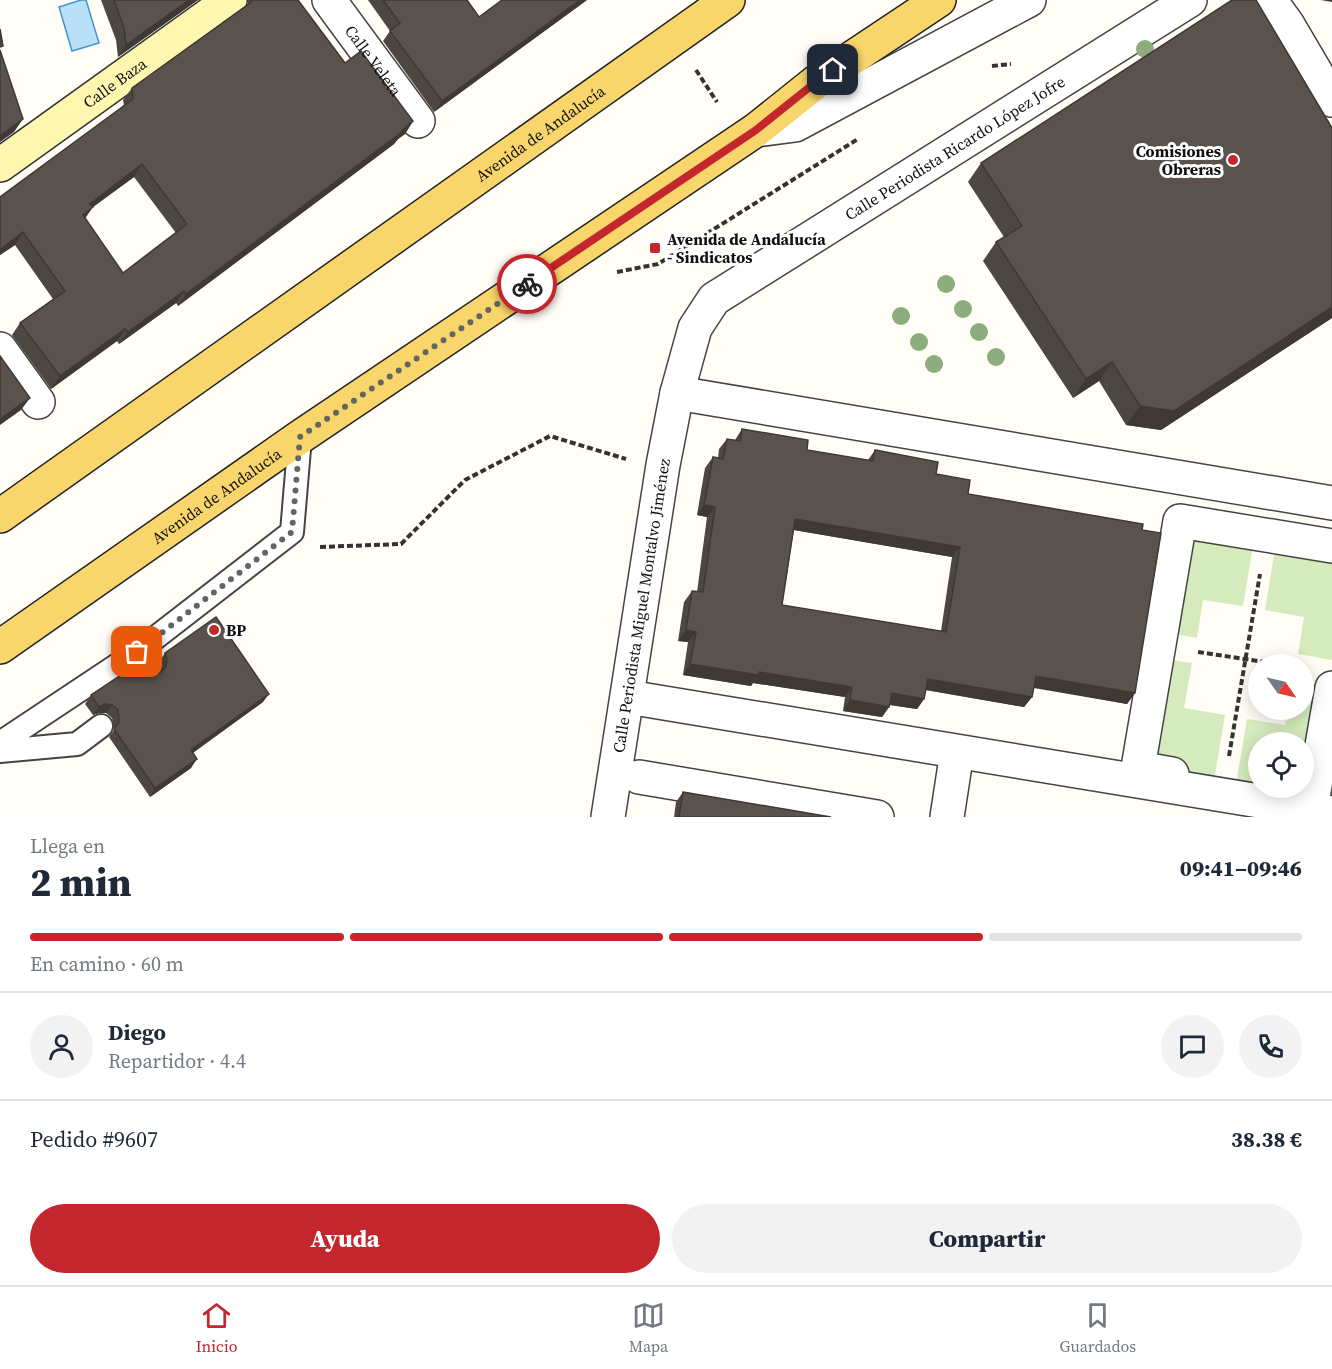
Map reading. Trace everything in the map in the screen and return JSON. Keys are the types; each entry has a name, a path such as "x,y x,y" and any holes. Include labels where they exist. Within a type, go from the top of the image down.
{"main road":[{"name":"Avenida de Andalucía","path":"0,647 300,437 756,130 816,82 939,0"},
{"name":"Avenida de Andalucía","path":"0,516 714,6"}],"street":[{"name":"Calle Baza","path":"0,165 230,0"},
{"name":"Calle Veleta","path":"329,0 418,121"},
{"path":"756,130 795,125 1029,0"},
{"name":"Calle Periodista Ricardo López Jofre","path":"677,393 695,328 714,299 1190,0"},
{"path":"1270,0 1288,25 1332,100"},
{"path":"0,349 38,402"},
{"path":"677,393 1332,503"},
{"name":"Calle Periodista Miguel Montalvo Jiménez","path":"608,817 663,465 677,393"},
{"path":"1332,546 1180,521 1138,768 1313,797 1332,688"},
{"path":"628,697 1332,813"},
{"path":"947,817 957,752"},
{"path":"639,777 877,817"}],"lane":[{"path":"0,743 143,661 292,532 300,437"},
{"path":"0,751 77,744 101,726"}],"path":[{"path":"691,63 717,102"},
{"path":"988,67 1018,63"},
{"path":"608,273 632,271 658,264 863,136"},
{"path":"292,532 314,547 401,544 465,480 550,436 628,460"},
{"path":"1225,783 1267,536"},
{"path":"1159,646 1248,659"}],"green space":[{"path":"1180,521 1255,534 1243,606 1203,600 1197,638 1161,632"},
{"path":"1277,537 1332,546 1332,660 1314,657 1314,654 1298,654 1304,617 1265,610"},
{"path":"1157,658 1192,663 1184,708 1225,715 1214,781 1138,768"},
{"path":"1314,684 1332,687 1314,791 1314,732 1248,732 1248,786 1236,784 1247,719 1285,725 1286,720 1314,720"}],"water":[{"path":"86,0 99,43 72,51 59,7"}],"building":[{"path":"114,0 189,0 126,45 124,28"},
{"path":"252,0 298,0 345,63 361,51 413,121 403,131 186,294 184,291 128,332 125,329 60,376 20,323 65,291 23,232 0,250 0,197 133,99 132,88","holes":["142,164 187,224 123,273 83,215 93,207 90,204"]},
{"path":"383,0 467,0 479,17 502,0 580,0 442,101 390,31 400,23"},
{"path":"1232,0 1256,0 1332,128 1332,307 1174,411 1140,406 1112,362 1086,379 996,242 1022,226 981,163"},
{"path":"0,29 3,46 0,47"},
{"path":"0,50 23,119 0,136"},
{"path":"0,356 30,398 0,419"},
{"path":"742,429 808,440 807,450 873,461 875,450 938,462 936,474 970,480 968,494 1143,524 1142,530 1161,533 1135,693 1036,676 1032,697 928,679 924,699 892,693 889,707 850,700 852,687 690,664 696,632 686,630 692,591 703,592 715,507 704,505 713,457 723,459 727,439 740,441","holes":["795,519 960,547 946,632 782,605"]},
{"path":"216,617 269,694 191,750 197,759 155,788 114,729 119,722 118,710 112,705 105,704 99,707 91,695 133,667 137,673 143,669 154,674 161,672 166,666 165,653"},
{"path":"683,792 831,817 679,817"}],"way so far":[{"path":"137,652 292,532 300,437 527,284"}],"place":[{"name":"Comisiones Obreras","path":"1233,160"},
{"name":"Avenida de Andalucía - Sindicatos","path":"655,248"},
{"name":"BP","path":"214,630"}],"route":[{"path":"527,284 756,130 833,70"}]}
